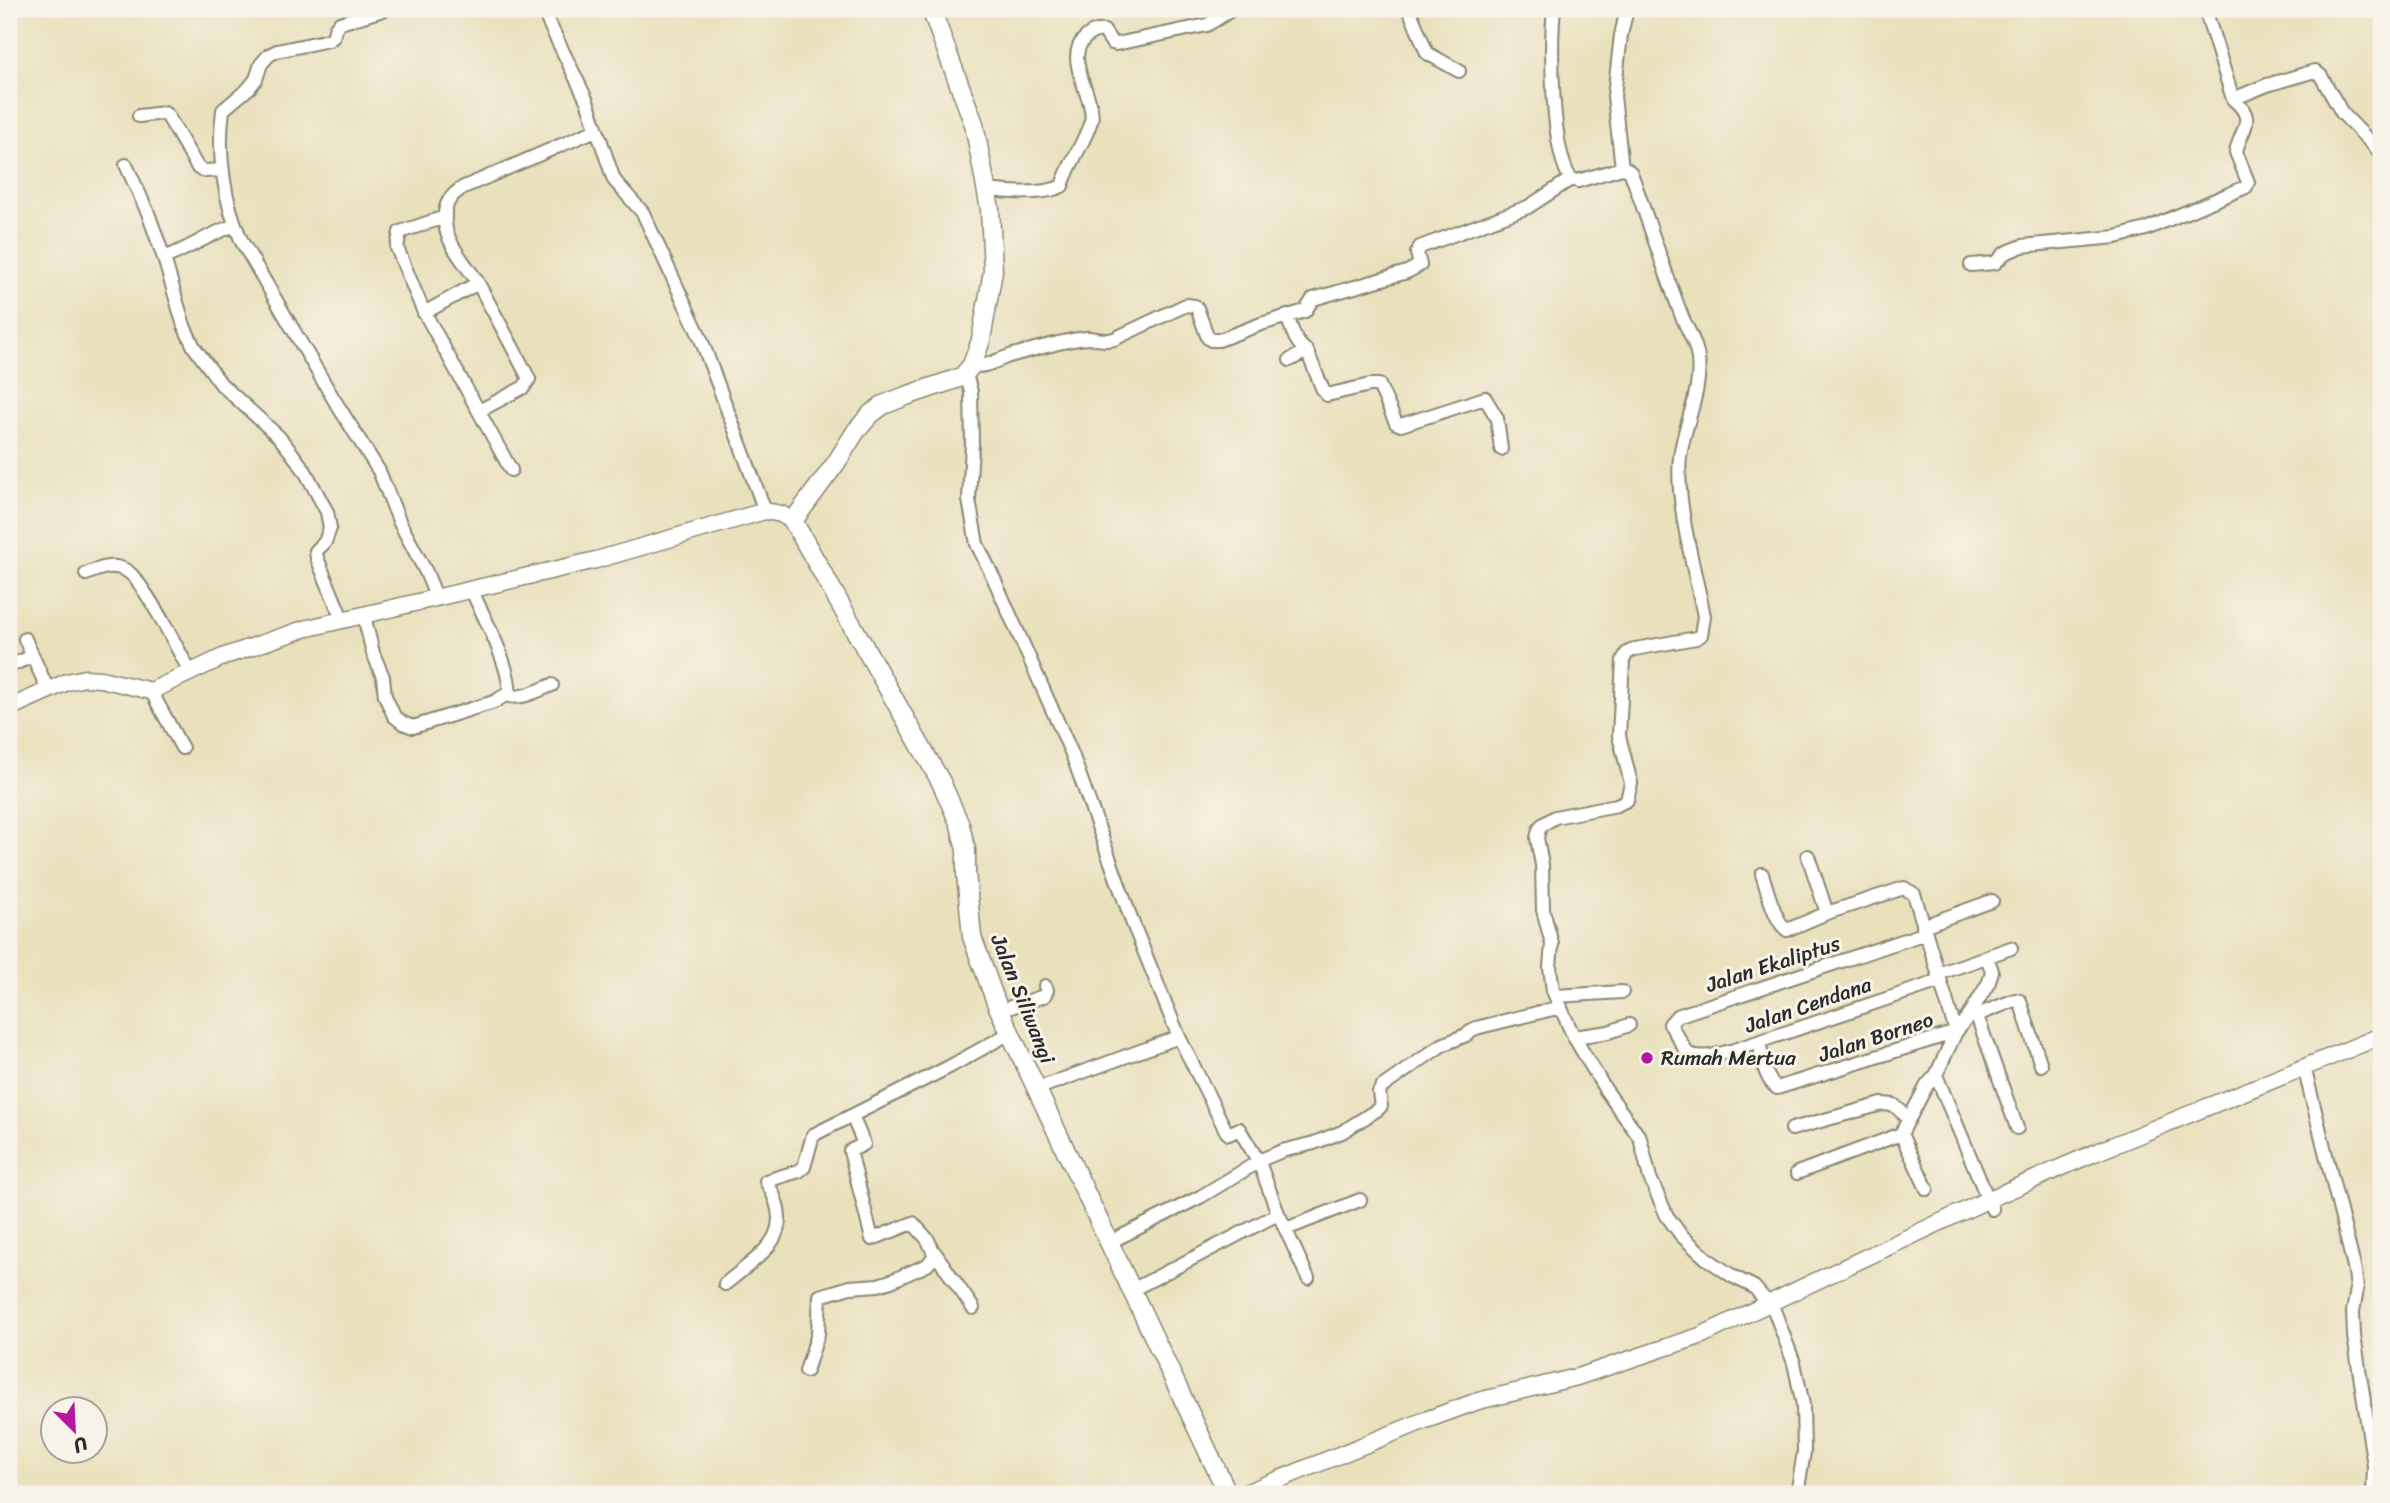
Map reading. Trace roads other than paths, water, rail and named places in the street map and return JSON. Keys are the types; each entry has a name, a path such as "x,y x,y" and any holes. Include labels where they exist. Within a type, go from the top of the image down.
{"main road":[{"path":"793,522 836,463 856,430 871,414 883,405 954,381 969,370 981,340 993,271 987,189 974,124 931,9"},
{"name":"Jalan Siliwangi","path":"793,522 942,782 960,825 966,850 967,897 972,937 999,1011 1227,1494"}],"street":[{"path":"386,9 340,23 336,27 335,35 329,40 276,51 265,59 249,88 223,110 222,170 235,225 260,276 357,439 379,471 400,523 437,599"},
{"path":"545,9 548,21 587,101 614,180 622,193 643,213 672,272 701,339 765,511"},
{"path":"987,189 1039,191 1062,186 1091,120 1077,57 1081,43 1092,32 1104,31 1112,43 1116,44 1207,25 1233,9"},
{"path":"1409,9 1427,53 1459,72"},
{"path":"1554,9 1552,44 1556,107 1560,148 1566,172 1571,179 1578,181 1622,168 1631,173 1682,317 1697,347 1698,379 1692,414 1680,456 1680,477 1704,628 1696,638 1635,649 1627,653 1623,660 1619,736 1631,783 1627,800 1617,805 1555,817 1539,830 1537,838 1542,864 1543,911 1552,944 1550,972 1558,1002 1574,1037 1605,1089 1640,1138 1650,1178 1667,1216 1681,1235 1706,1258 1754,1287 1772,1307 1794,1363 1803,1405 1804,1452 1797,1494"},
{"path":"1622,168 1614,96 1621,35 1628,9"},
{"path":"1971,265 1995,263 2005,253 2027,245 2105,239 2126,234 2189,212 2246,187 2248,182 2236,152 2246,125 2246,114 2243,107 2233,99 2205,9"},
{"path":"2233,99 2267,85 2315,71 2321,76 2342,113 2381,153"},
{"path":"139,116 164,113 198,168 205,171 222,170"},
{"path":"479,411 524,387 529,379 448,234 445,217 447,202 457,191 596,130"},
{"path":"126,165 148,213 184,326 194,347 221,384 291,452 305,471 327,512 330,528 325,542 316,551 317,558 343,621"},
{"path":"1308,1278 1279,1216 1259,1162 1239,1129 1229,1134 1226,1130 1179,1037 1133,924 1072,754 977,544 969,500 972,444 969,370 1005,357 1076,340 1114,339 1186,305 1195,306 1208,338 1215,341 1306,310 1313,299 1419,267 1417,253 1420,247 1528,207 1571,179"},
{"path":"445,217 400,232 397,248 424,313 511,470"},
{"path":"164,258 235,225"},
{"path":"424,313 478,284"},
{"path":"1287,316 1296,339 1307,351 1327,395 1379,385 1399,424 1485,398 1497,418 1501,449"},
{"path":"1290,360 1307,351"},
{"path":"9,708 67,682 85,678 101,679 151,691 225,656 304,629 596,560 765,511 781,514 793,522"},
{"path":"86,574 109,565 129,571 153,606 190,672"},
{"path":"364,616 373,653 383,677 385,696 394,716 413,727 494,702 509,693 510,685 506,673 471,589"},
{"path":"25,639 48,690"},
{"path":"10,663 33,656"},
{"path":"506,695 513,698 552,685"},
{"path":"151,691 182,748"},
{"path":"1808,856 1827,913"},
{"path":"1762,874 1783,928 1787,930 1827,913 1904,888 1914,894 1956,1032"},
{"path":"1925,929 1992,901"},
{"name":"Jalan Ekaliptus","path":"1688,1054 1670,1024 1676,1016 1925,929"},
{"name":"Jalan Cendana","path":"1688,1054 1699,1058 1759,1041 1939,977 2011,948"},
{"path":"1797,1173 1901,1134 1908,1118 1936,1075 1956,1032 1973,1013 1989,982 1992,971 1987,957"},
{"path":"999,1011 1044,996 1047,990 1045,986"},
{"path":"1108,1243 1200,1197 1282,1151 1342,1132 1377,1110 1381,1105 1379,1092 1382,1087 1443,1045 1484,1025 1558,1002 1622,992"},
{"path":"1973,1013 2000,1007 2015,1000 2020,1001 2041,1065"},
{"path":"1973,1013 2017,1128"},
{"path":"1574,1037 1609,1032 1629,1025"},
{"name":"Jalan Borneo","path":"1759,1041 1766,1073 1777,1087 1956,1032"},
{"path":"725,1284 775,1238 779,1228 779,1206 766,1181 799,1171 807,1161 813,1135 949,1067 1010,1033"},
{"path":"1260,1494 1426,1426 1581,1385 1704,1342 1989,1205 2095,1162 2381,1036"},
{"path":"1035,1089 1179,1037"},
{"path":"2232,1102 2381,1044"},
{"path":"1936,1075 1989,1205"},
{"path":"2306,1075 2355,1271 2357,1289 2353,1312 2354,1336 2374,1466 2373,1494"},
{"path":"1792,1129 1882,1104 1894,1105 1908,1118"},
{"path":"852,1116 864,1144 850,1151 872,1239 913,1223 928,1240 973,1308"},
{"path":"1901,1134 1927,1189"},
{"path":"1286,1229 1360,1200"},
{"path":"1130,1291 1257,1224 1279,1216"},
{"path":"806,1371 818,1334 820,1296 850,1287 891,1282 927,1265 935,1254"},
{"path":"1243,1494 1478,1401 1577,1377 1700,1336 1772,1307"}],"place":[{"name":"Rumah Mertua","path":"1647,1058"}]}
